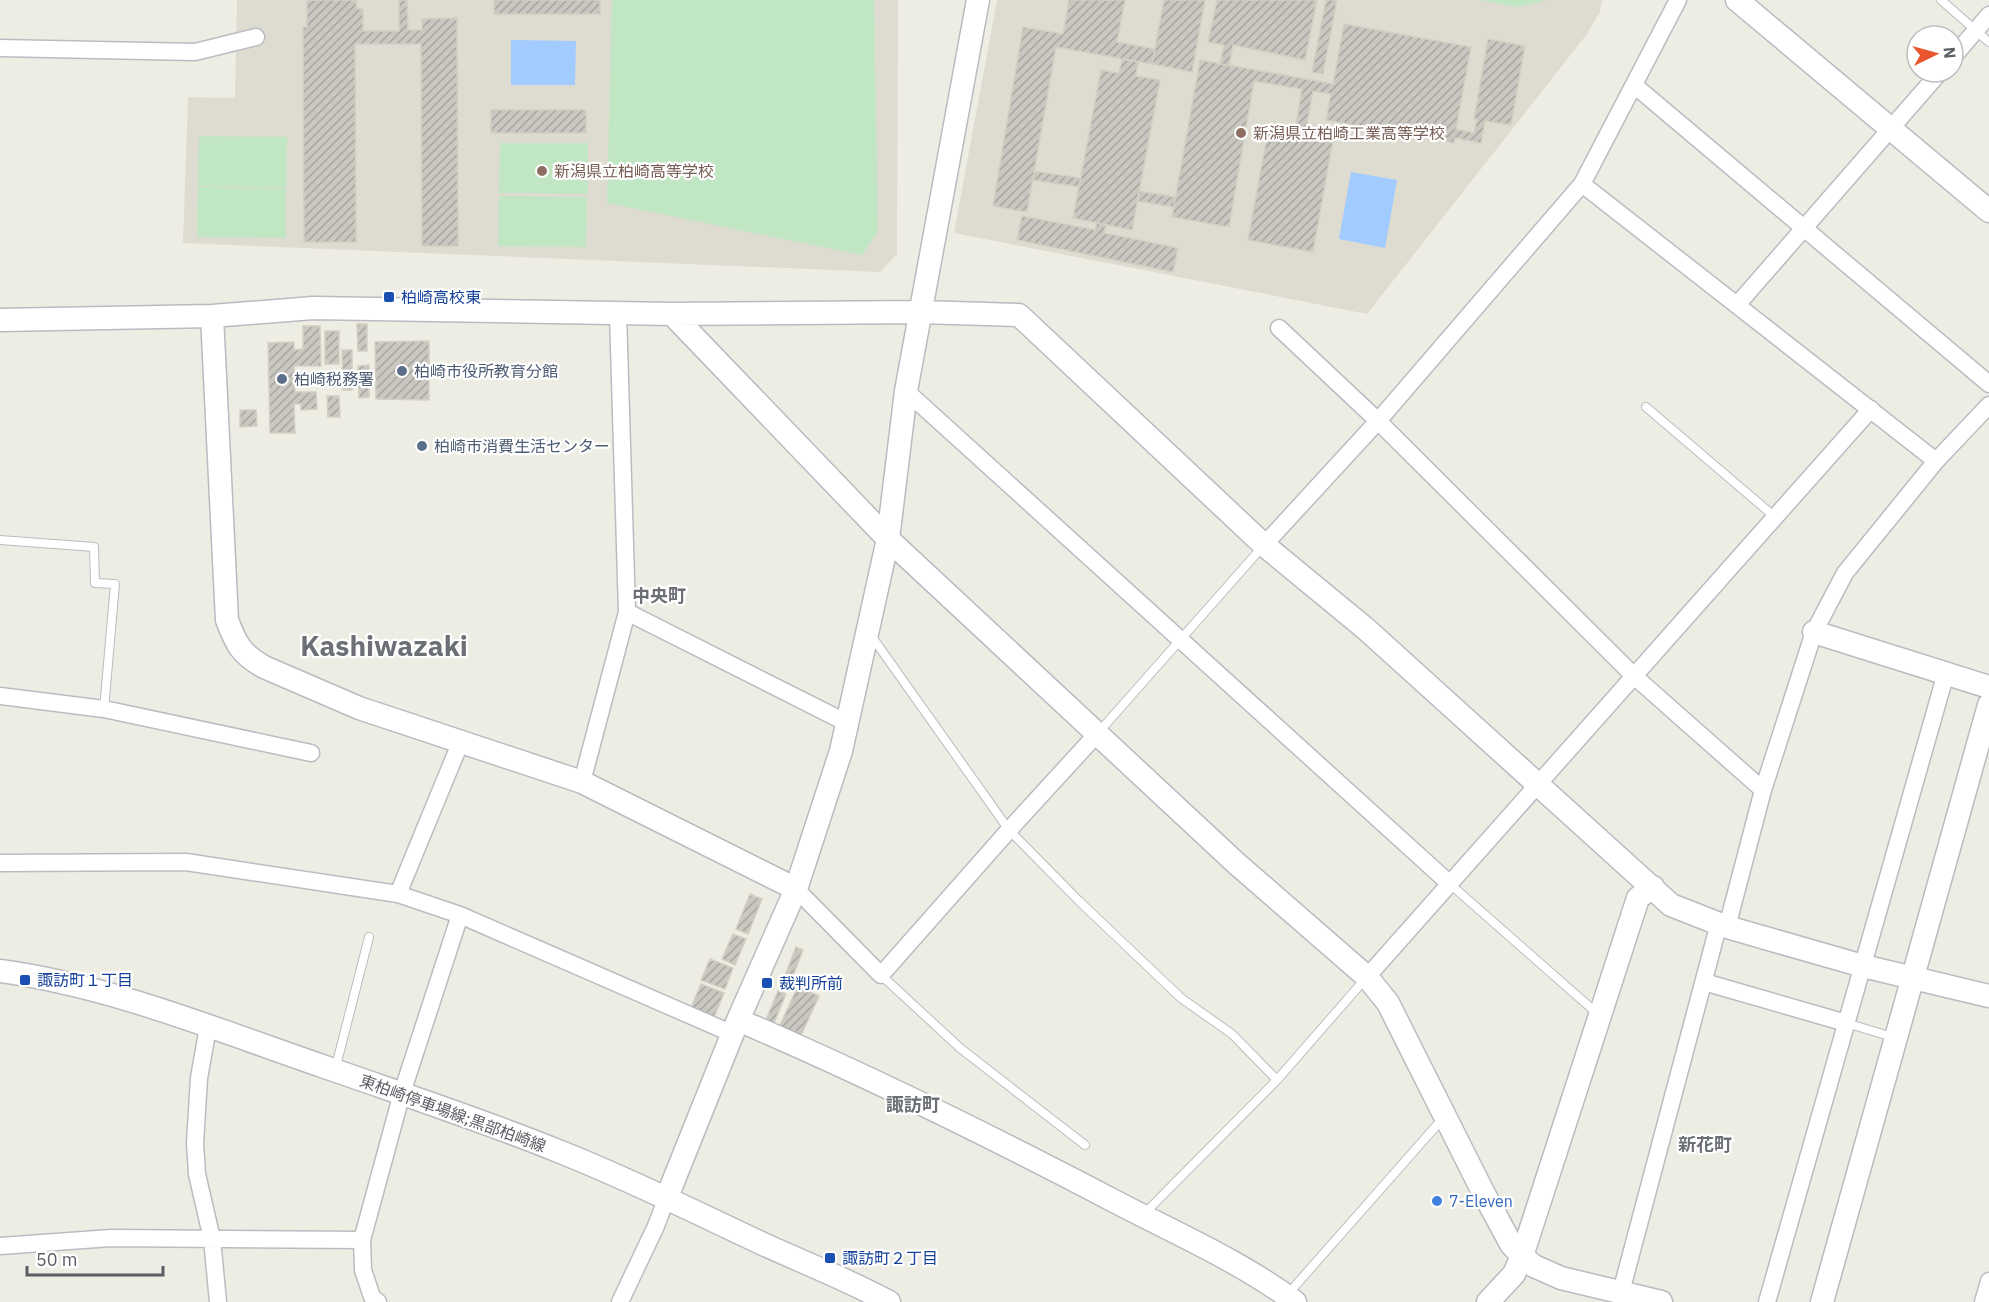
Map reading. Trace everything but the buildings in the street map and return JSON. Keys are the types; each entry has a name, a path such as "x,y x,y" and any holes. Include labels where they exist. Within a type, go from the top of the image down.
{"street":[{"path":"620,1302 656,1226 735,1027 796,889 841,751 888,539 906,391 978,0"},
{"path":"1264,545 1378,421 1582,183 1678,0"},
{"path":"1737,0 1989,211"},
{"path":"1965,43 1989,15"},
{"path":"0,48 195,52 256,37"},
{"path":"1737,305 1929,84"},
{"path":"1634,85 1989,384"},
{"path":"1582,183 1936,461"},
{"path":"0,320 212,316 313,308 672,314 921,312 1019,315 1264,545 1366,629 1539,783 1671,905 1723,925 1863,966 1989,996"},
{"path":"582,782 627,612 618,313"},
{"path":"672,314 888,539 1096,735 1237,864 1366,977 1388,1003 1444,1117 1511,1244 1522,1256 1534,1266 1561,1278 1661,1302"},
{"path":"212,316 227,620 238,648 249,659 264,668 358,708 582,782 796,889 881,975 1096,735"},
{"path":"1279,328 1378,421 1634,676 1763,790"},
{"path":"906,391 1450,884"},
{"path":"1621,1292 1704,982 1814,632 1845,573 1936,461 1989,405"},
{"path":"1366,977 1871,409"},
{"path":"627,612 847,723"},
{"path":"1814,632 1989,687"},
{"path":"1767,1302 1946,673"},
{"path":"0,696 104,709 310,753"},
{"path":"1822,1302 1989,705"},
{"path":"398,894 461,741"},
{"path":"0,863 186,862 398,894 460,915 735,1027 828,1058 1212,1249 1288,1300"},
{"path":"1488,1302 1514,1274 1522,1256 1638,898 1653,887"},
{"path":"378,1302 372,1297 363,1270 362,1240 402,1093 460,915"},
{"name":"東柏崎停車場線;黒部柏崎線","path":"0,971 47,979 104,994 208,1027 516,1134 667,1197 764,1244 864,1288 889,1302"},
{"path":"1704,982 1846,1023"},
{"path":"208,1027 199,1078 195,1143 197,1174 212,1239 218,1302"},
{"path":"0,1246 111,1238 362,1240"},
{"path":"1983,1302 1989,1281"}],"lane":[{"path":"1941,0 1989,42"},
{"path":"1646,407 1774,517"},
{"path":"0,540 94,547 95,583 115,584 104,709"},
{"path":"1096,735 1264,545"},
{"path":"868,631 1009,830 1079,901 1181,998 1232,1034 1277,1080"},
{"path":"1450,884 1600,1016"},
{"path":"335,1071 369,937"},
{"path":"881,975 960,1048 1085,1145"},
{"path":"1142,1216 1277,1080 1366,977"},
{"path":"1846,1023 1896,1038"},
{"path":"1288,1300 1444,1117"}],"shaded area":[{"name":"新潟県立柏崎高等学校","path":"237,0 898,0 897,254 880,272 183,243 188,97 235,98"},
{"name":"新潟県立柏崎工業高等学校","path":"997,0 1602,0 1600,12 1587,34 1367,314 954,233"}],"green space":[{"path":"612,0 874,0 878,231 862,255 607,203"},
{"path":"1480,0 1547,0 1518,7"},
{"path":"199,136 287,137 286,187 198,186"},
{"path":"500,143 588,143 588,194 499,193"},
{"path":"198,187 286,188 286,238 197,237"},
{"path":"499,196 587,197 586,247 498,246"}],"water":[{"path":"511,40 576,41 575,85 511,85"},
{"path":"1351,172 1397,180 1385,248 1339,239"}],"place":[{"name":"新潟県立柏崎工業高等学校","path":"1241,133"},
{"name":"新潟県立柏崎高等学校","path":"542,171"},
{"name":"柏崎高校東","path":"389,297"},
{"name":"柏崎市役所教育分館","path":"402,371"},
{"name":"柏崎税務署","path":"282,379"},
{"name":"柏崎市消費生活センター","path":"422,446"},
{"name":"諏訪町１丁目","path":"25,980"},
{"name":"裁判所前","path":"767,983"},
{"name":"7-Eleven","path":"1437,1201"},
{"name":"諏訪町２丁目","path":"830,1258"}],"district":[{"name":"中央町","path":"659,596"},
{"name":"Kashiwazaki","path":"384,646"},
{"name":"諏訪町","path":"913,1105"},
{"name":"新花町","path":"1705,1145"}]}
